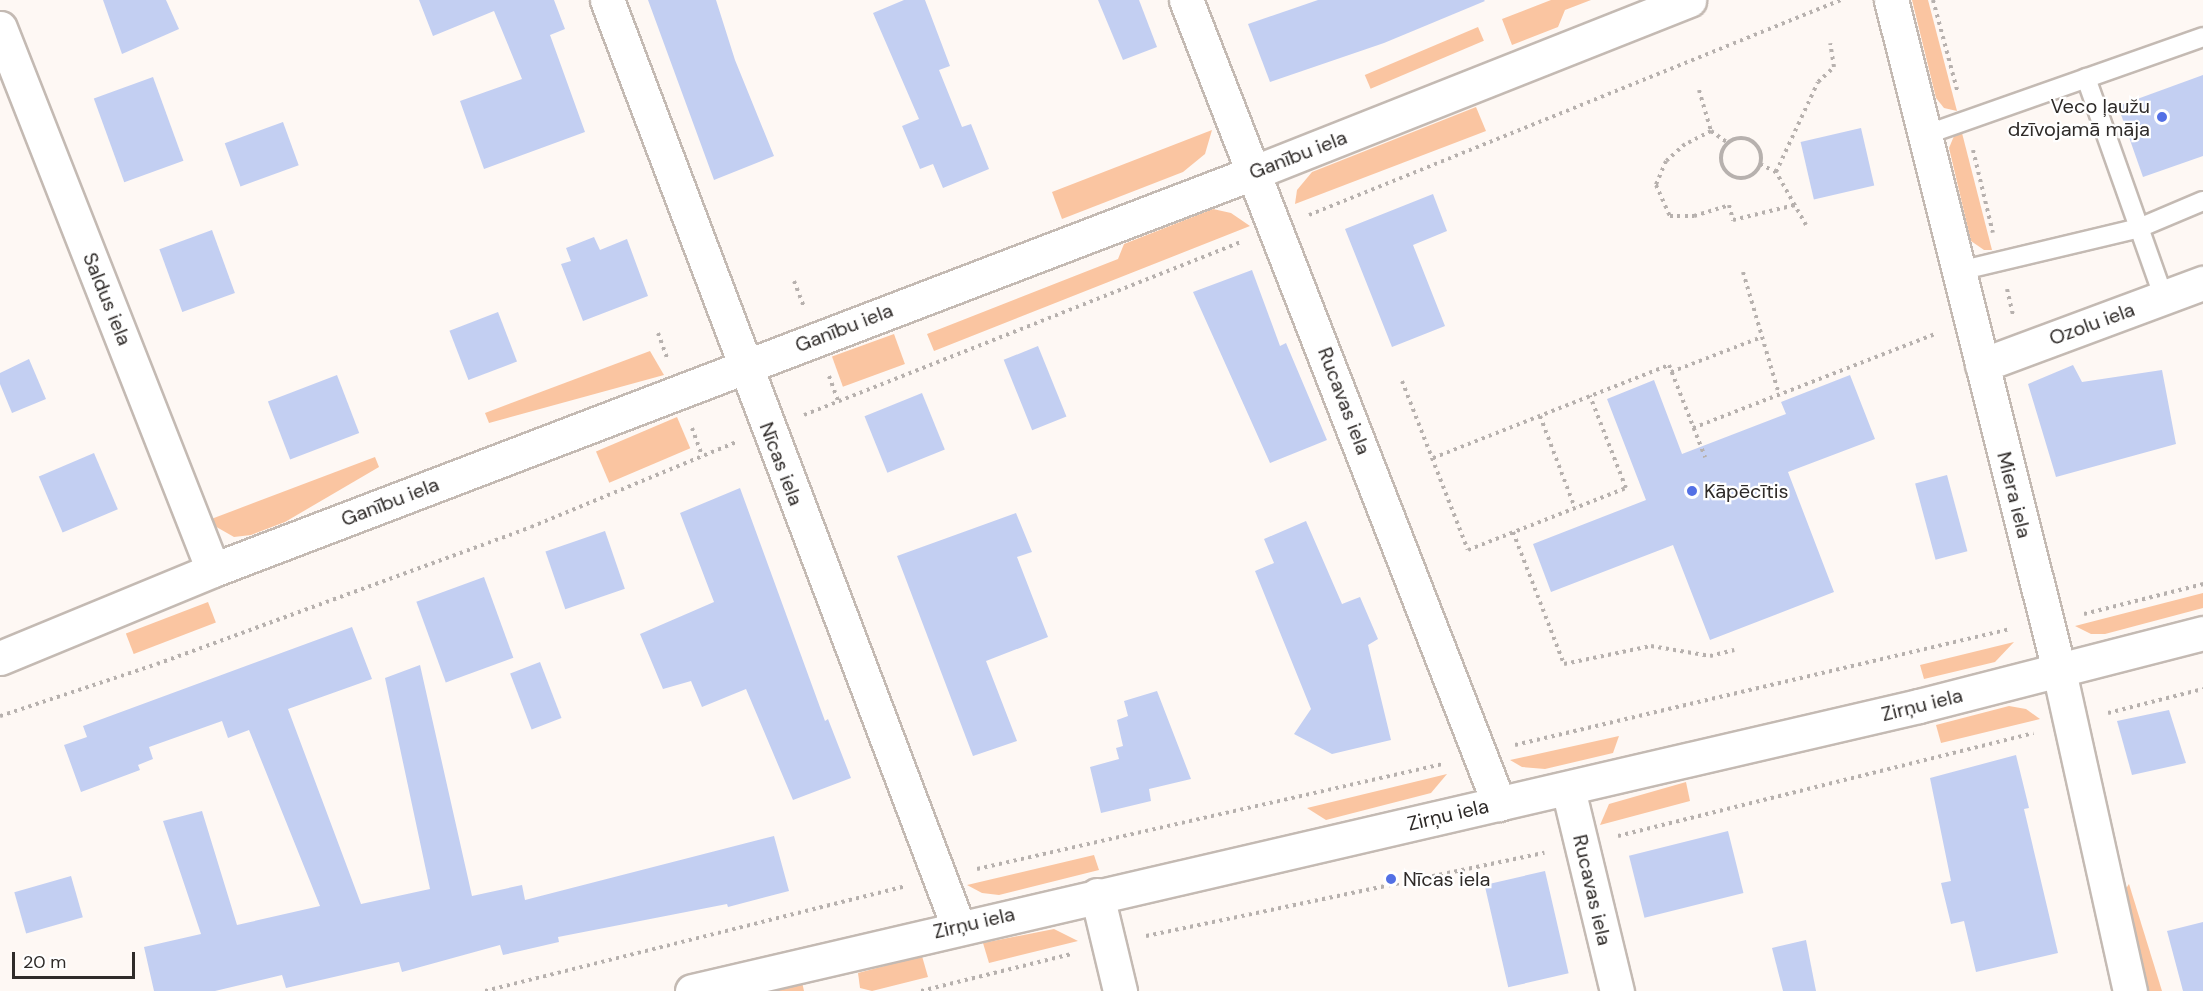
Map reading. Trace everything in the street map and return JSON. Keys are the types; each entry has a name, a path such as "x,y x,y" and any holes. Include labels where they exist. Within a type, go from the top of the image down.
{"main road":[{"name":"Nīcas iela","path":"607,0 768,429 929,841 958,926"},
{"name":"Rucavas iela","path":"1186,0 1277,228 1498,804"},
{"name":"Ganību iela","path":"0,658 213,570 1255,172 1689,0"},
{"name":"Miera iela","path":"1891,0 2059,671 2130,991"},
{"name":"Saldus iela","path":"0,28 213,570"},
{"name":"Ozolu iela","path":"1982,365 2203,283"},
{"name":"Zirņu iela","path":"692,991 958,926 1568,789 2059,671 2203,633"},
{"name":"Rucavas iela","path":"1568,789 1617,991"},
{"path":"1097,895 1120,991"}],"lane":[{"path":"1925,135 2203,37"},
{"path":"2086,78 2164,298"},
{"path":"1959,271 2139,228 2203,201"}],"path":[{"path":"0,716 157,664 531,527 768,429 1277,228 1841,0"},
{"path":"1776,172 1818,82 1834,67 1830,43"},
{"path":"1699,90 1711,131 1728,143"},
{"path":"1711,131 1685,144 1666,161 1656,185 1670,216 1681,219 1729,206 1733,220 1795,205"},
{"path":"1737,138 1756,145 1760,164 1745,178 1734,177 1721,162 1728,143 1737,138"},
{"path":"1760,164 1776,172 1806,225"},
{"path":"1743,272 1779,394"},
{"path":"794,281 804,308"},
{"path":"1693,428 1947,329"},
{"path":"658,333 668,361"},
{"path":"1671,372 1762,337"},
{"path":"1432,458 1669,365 1705,457"},
{"path":"828,373 838,401"},
{"path":"1402,381 1468,550 1626,488 1590,396"},
{"path":"1540,416 1575,508"},
{"path":"691,426 702,456"},
{"path":"1513,532 1564,664 1651,646 1710,656 1734,650"},
{"path":"2083,614 2203,584"},
{"path":"1515,745 2010,629"},
{"path":"2100,715 2203,689"},
{"path":"1635,831 2032,733"},
{"path":"964,872 1448,763"},
{"path":"1142,937 1548,852"},
{"path":"485,991 907,886"},
{"path":"921,991 1080,952"}],"shaded area":[{"path":"1551,0 1591,0 1565,10 1558,27 1512,45 1502,19"},
{"path":"1912,0 1928,0 1957,111 1944,108 1936,98"},
{"path":"1478,27 1484,41 1371,89 1365,75"},
{"path":"1476,107 1486,131 1295,204 1297,190 1312,172"},
{"path":"1212,130 1205,154 1183,172 1062,219 1052,192"},
{"path":"1962,133 1992,250 1984,250 1971,241 1949,148 1954,136"},
{"path":"1213,209 1231,213 1250,226 934,351 927,334 1118,259 1124,244"},
{"path":"894,334 905,364 843,387 832,357"},
{"path":"650,351 664,375 489,423 485,413"},
{"path":"677,417 690,448 609,483 596,451"},
{"path":"375,457 379,467 285,522 251,535 234,537 206,521"},
{"path":"2203,593 2203,608 2105,634 2091,634 2075,626"},
{"path":"208,602 216,623 134,654 126,634"},
{"path":"2014,642 1995,662 1924,679 1920,665"},
{"path":"2009,706 2026,709 2040,719 1941,743 1936,725"},
{"path":"1619,736 1613,753 1545,769 1522,767 1510,760"},
{"path":"1447,774 1431,793 1326,820 1307,808"},
{"path":"1686,782 1690,801 1600,825 1609,804"},
{"path":"1094,855 1099,870 999,895 982,893 967,885"},
{"path":"2129,884 2162,991 2149,991 2125,890"},
{"path":"1054,929 1078,941 989,963 983,943"},
{"path":"922,956 928,977 872,991 860,988 858,973"},
{"path":"802,982 804,991 769,991"}],"building":[{"path":"103,0 166,0 179,29 122,54"},
{"path":"419,0 554,0 565,29 550,35 585,132 484,169 460,101 522,79 494,11 433,36"},
{"path":"648,0 716,0 735,60 774,156 714,180"},
{"path":"904,0 925,0 950,66 939,70 962,127 971,124 989,169 943,188 933,164 920,169 902,126 919,119 873,13"},
{"path":"1098,0 1139,0 1157,47 1123,60"},
{"path":"1318,0 1485,1 1384,43 1270,82 1248,24"},
{"name":"Veco ļaužu dzīvojamā māja","path":"2203,75 2203,156 2143,177 2118,106"},
{"path":"153,77 183,161 124,182 94,99"},
{"path":"283,122 299,165 240,186 225,143"},
{"path":"1861,128 1874,185 1814,199 1801,142"},
{"path":"1433,194 1447,231 1413,245 1445,326 1392,347 1345,229"},
{"path":"212,230 235,293 182,312 159,249"},
{"path":"594,237 600,250 627,239 648,296 583,321 561,264 571,261 566,248"},
{"path":"1252,270 1280,346 1286,343 1327,440 1270,463 1193,292"},
{"path":"498,312 517,361 468,380 449,331"},
{"path":"1038,346 1066,416 1032,430 1004,360"},
{"path":"29,359 46,399 12,413 0,384 0,373"},
{"path":"2073,365 2082,382 2162,370 2176,444 2056,477 2028,384"},
{"path":"337,375 359,433 290,459 268,402"},
{"path":"1850,375 1875,439 1788,472 1834,592 1710,640 1673,545 1551,592 1533,544 1646,500 1607,399 1654,380 1682,454 1786,414 1781,402"},
{"path":"922,393 945,450 887,473 865,416"},
{"path":"94,453 118,509 63,533 39,476"},
{"path":"1947,475 1967,551 1936,560 1915,484"},
{"path":"740,488 825,721 828,719 851,778 793,800 746,689 702,707 691,681 663,689 640,634 714,602 680,513"},
{"path":"1016,513 1032,552 1017,557 1048,637 986,661 1017,741 973,756 897,556"},
{"path":"1306,521 1342,604 1360,597 1378,639 1368,645 1391,740 1332,754 1294,734 1311,709 1255,571 1274,563 1264,539"},
{"path":"605,531 625,589 565,609 545,552"},
{"path":"484,577 513,658 446,682 416,602"},
{"path":"352,627 372,679 288,709 361,904 430,889 385,678 420,665 472,896 522,885 525,900 774,836 789,891 728,907 727,904 558,937 559,942 503,955 500,945 402,972 399,962 286,988 282,975 215,991 154,991 144,947 201,934 163,821 202,811 237,925 320,906 249,730 228,738 222,721 149,747 153,759 138,765 140,770 81,792 64,745 87,737 83,726"},
{"path":"540,662 562,718 532,729 510,673"},
{"path":"1157,691 1191,779 1149,789 1151,801 1101,813 1090,767 1119,759 1116,748 1123,746 1117,720 1128,716 1124,701"},
{"path":"2169,710 2186,763 2132,775 2117,721"},
{"path":"2016,755 2029,808 2024,809 2058,953 1976,972 1964,921 1951,924 1941,883 1951,881 1930,778"},
{"path":"1728,831 1743,893 1645,918 1629,856"},
{"path":"1545,871 1569,973 1508,987 1485,885"},
{"path":"71,876 83,917 26,934 14,892"},
{"path":"2203,922 2203,991 2183,991 2167,931"},
{"path":"1806,940 1816,991 1783,991 1772,948"}],"place":[{"name":"Veco ļaužu dzīvojamā māja","path":"2162,117"},
{"name":"Kāpēcītis","path":"1692,491"},
{"name":"Nīcas iela","path":"1391,879"}]}
